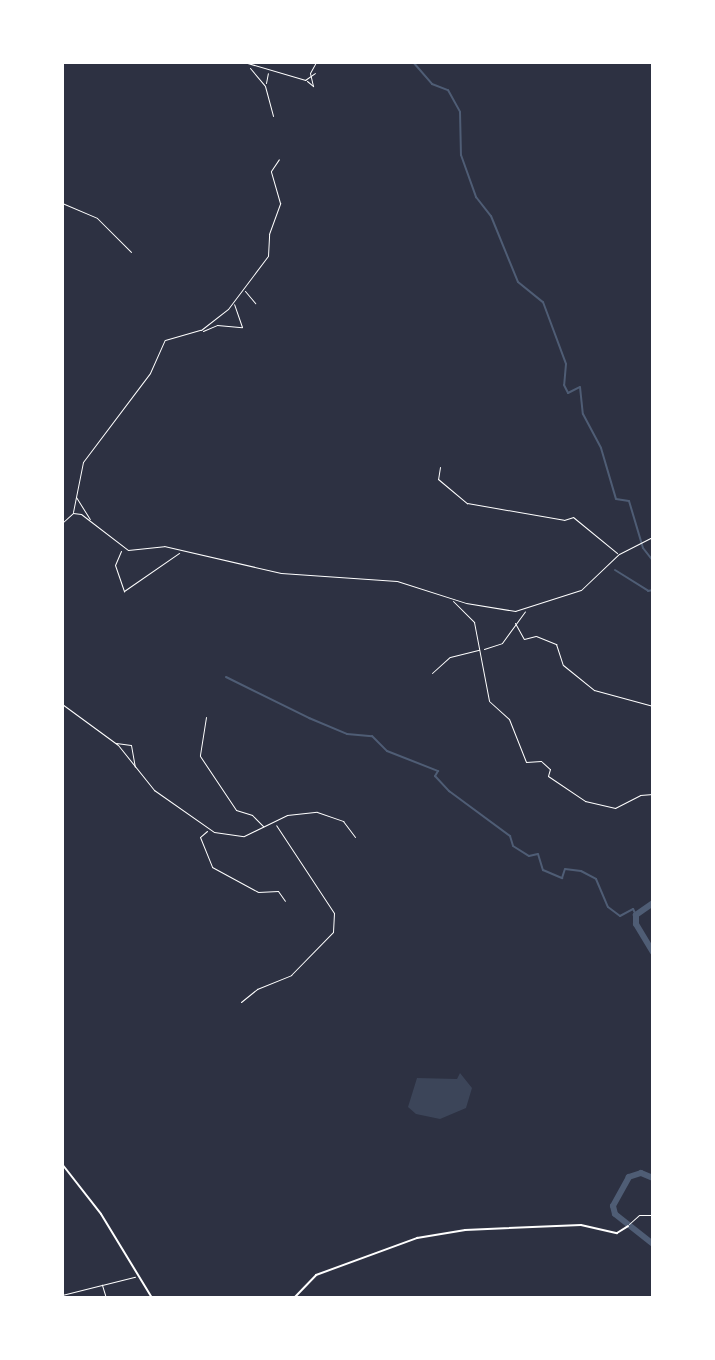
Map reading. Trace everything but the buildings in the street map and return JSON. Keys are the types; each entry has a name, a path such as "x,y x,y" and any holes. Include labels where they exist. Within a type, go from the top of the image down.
{"street":[{"path":"244,62 265,86"},
{"path":"249,66 305,80 313,86 311,78 316,62"},
{"path":"269,71 264,97 273,116"},
{"path":"305,80 315,73"},
{"path":"201,329 234,303 268,256 269,234 280,203 271,171 279,159"},
{"path":"62,203 97,218 131,252"},
{"path":"244,289 255,303"},
{"path":"62,523 73,513 74,495 83,462 150,373 165,340 217,325 242,327 234,303"},
{"path":"440,467 438,479 467,503 564,520 573,517 607,550 619,554"},
{"path":"74,495 91,520 123,549 164,546 281,573 397,581 494,610 527,609 581,590 619,554 642,538 653,537"},
{"path":"73,513 91,520"},
{"path":"123,549 115,565 124,591 157,573 181,552"},
{"path":"452,599 474,622 489,701 509,719 525,762 541,761 550,769 548,776 585,801 615,808 653,794"},
{"path":"432,673 450,657 502,643 527,609"},
{"path":"515,623 524,639 536,636 556,644 563,665 594,690 653,706"},
{"path":"62,704 115,743 135,770 209,830 242,836 296,813 327,814 343,821 355,837"},
{"path":"206,717 200,756 236,810 252,815 263,827"},
{"path":"115,743 131,745 135,770"},
{"path":"241,1002 255,990 291,975 333,932 334,913 274,822"},
{"path":"209,830 200,837 212,867 258,892 278,891 285,901"},
{"path":"62,1164 101,1214 135,1277 152,1298"},
{"path":"294,1298 316,1275 417,1238 465,1230 581,1225 617,1233 632,1221 653,1215"},
{"path":"62,1295 135,1277"},
{"path":"102,1285 106,1298"}],"shaded area":[{"path":"460,1073 472,1088 466,1108 440,1119 416,1114 408,1107 417,1078 457,1079"}],"waterway":[{"path":"413,62 432,84 448,90 460,112 461,155 476,197 491,216 518,282 543,302 566,364 564,385 568,393 580,387 583,414 601,448 616,499 629,501 643,548 653,561"},
{"path":"615,570 648,591 653,590"},
{"path":"226,677 347,734 372,736 387,751 438,771 435,776 449,791 510,836 513,846 529,856 538,854 543,870 562,878 565,869 581,871 596,879 608,907 620,916 633,909 636,915"},
{"path":"653,903 636,915 636,924 653,952"},
{"path":"653,1178 641,1173 629,1177 613,1206 615,1214 653,1244"}]}
